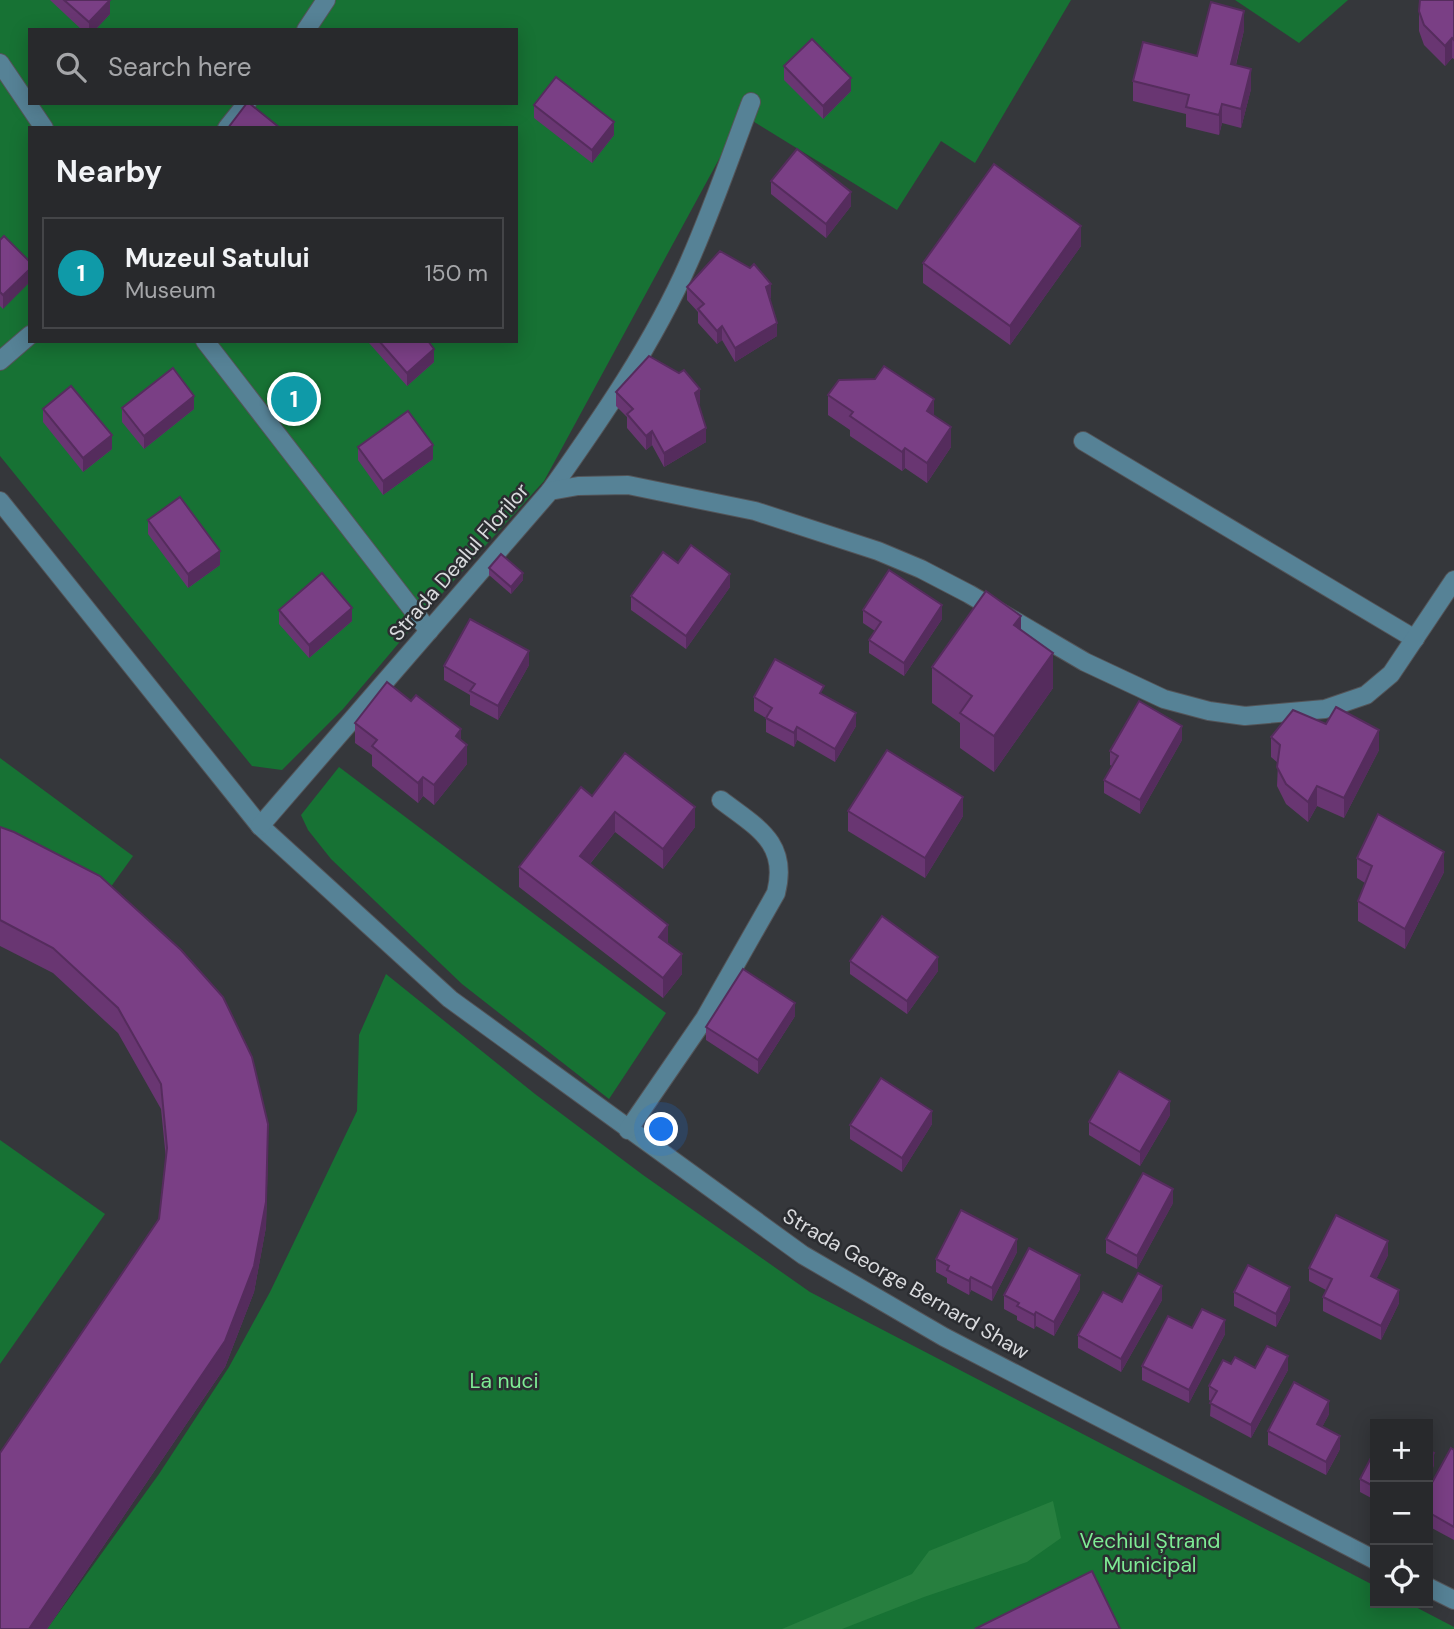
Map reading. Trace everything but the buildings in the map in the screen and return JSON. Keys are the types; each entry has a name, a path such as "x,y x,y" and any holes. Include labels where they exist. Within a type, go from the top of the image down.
{"street":[{"path":"307,28 326,0"},
{"path":"0,63 28,104"},
{"path":"550,491 597,424 640,355 689,263 751,102"},
{"path":"28,105 43,126"},
{"path":"229,126 245,105"},
{"path":"0,361 28,337"},
{"path":"207,343 429,631"},
{"path":"1083,441 1415,639"},
{"name":"Strada Dealul Florilor","path":"260,826 550,491 578,486 628,485 755,511 878,551 921,569 1085,662 1164,699 1209,711 1245,716 1325,709 1366,695 1391,674 1454,580"},
{"path":"0,501 260,826"},
{"path":"628,1130 705,1017 776,893 781,874 778,854 766,834 721,800"},
{"name":"Strada George Bernard Shaw","path":"260,826 450,999 803,1255 944,1337 1370,1557"},
{"path":"1433,1590 1454,1600"}],"green space":[{"path":"0,0 1071,0 975,163 941,141 897,210 743,115 544,481 420,618 343,709 282,770 252,766 0,456"},
{"path":"1235,0 1348,0 1299,43"},
{"path":"0,758 133,856 100,902 0,853"},
{"path":"339,767 666,1013 609,1099 462,984 331,859 308,830 301,815"},
{"name":"La nuci","path":"386,974 535,1094 643,1175 810,1292 1370,1583 1370,1608 1418,1608 1454,1629 47,1629 159,1474 229,1367 270,1292 357,1111 359,1035"},
{"path":"0,1140 105,1214 0,1364"},
{"path":"1053,1501 1061,1538 1027,1562 924,1597 842,1629 782,1629 912,1574 929,1551"}],"place":[{"name":"Muzeul Satului","path":"294,399"}],"park label":[{"name":"Vechiul Ștrand Municipal","path":"1150,1553"}]}
